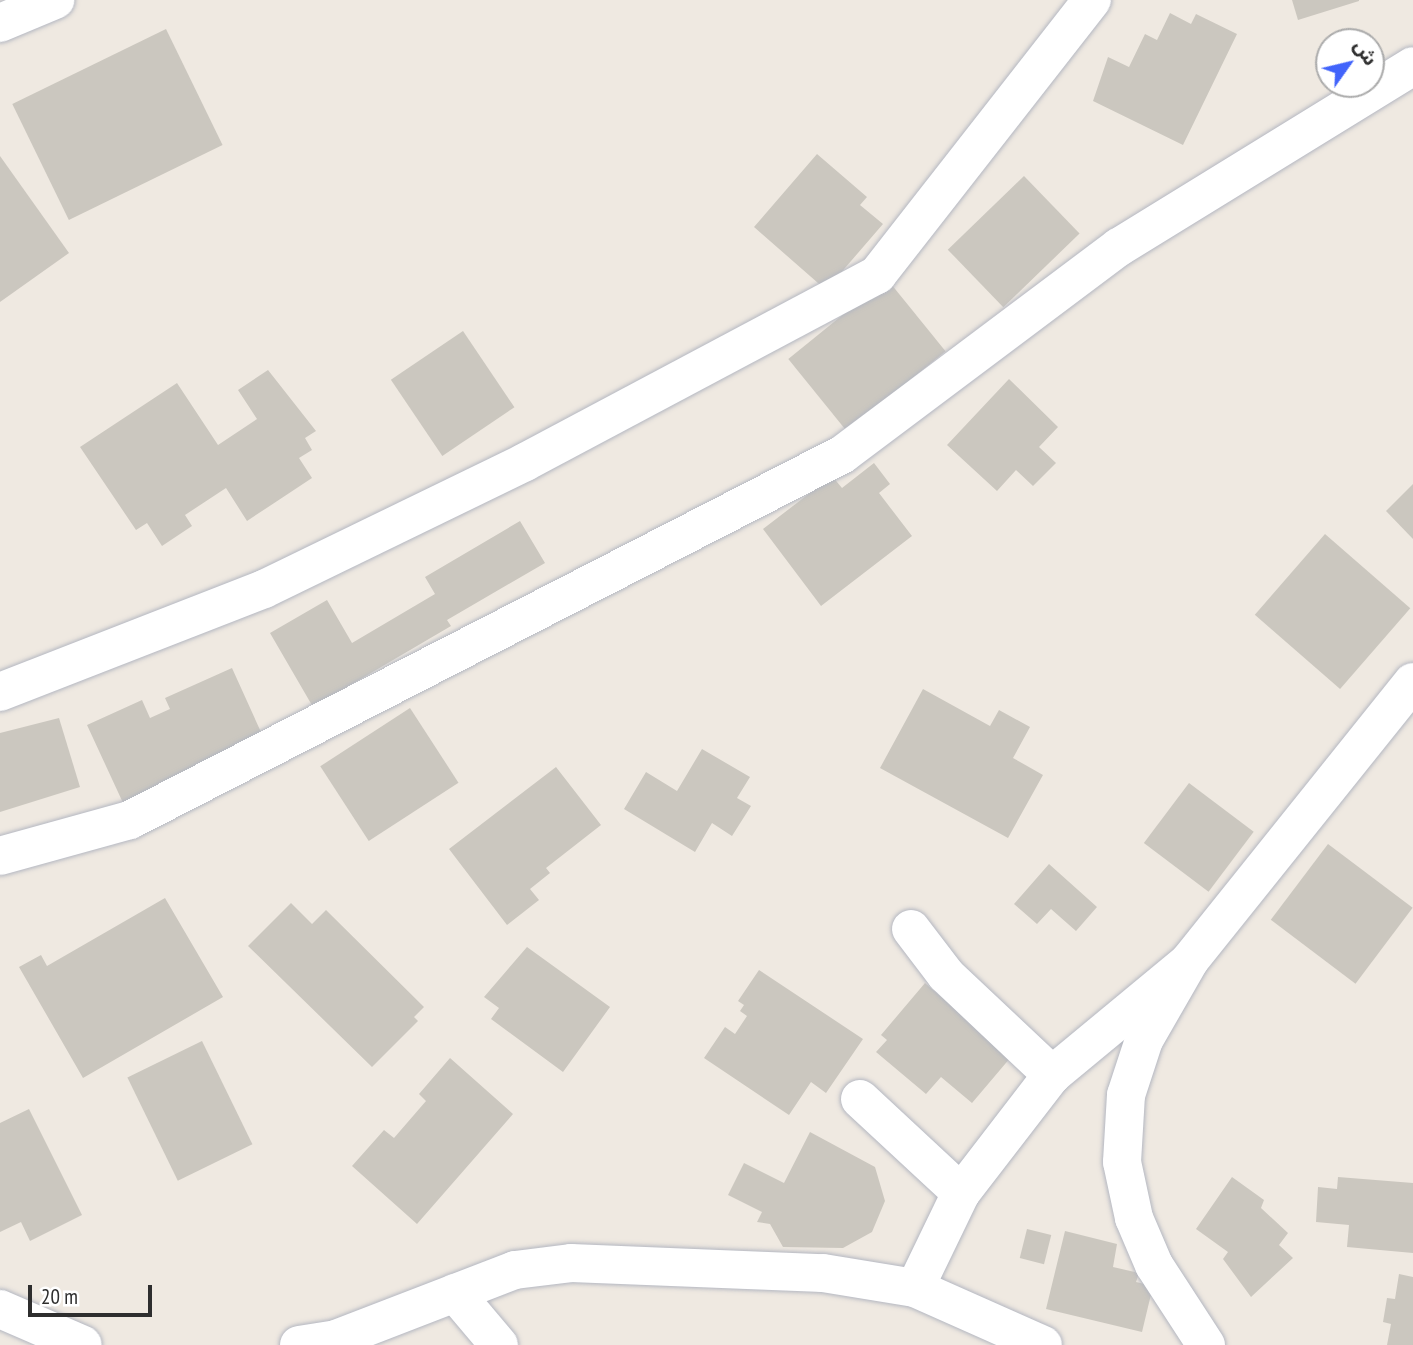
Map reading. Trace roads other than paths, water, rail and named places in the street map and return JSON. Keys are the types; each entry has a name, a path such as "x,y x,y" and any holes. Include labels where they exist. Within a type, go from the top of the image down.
{"street":[{"path":"0,23 55,0"},
{"path":"0,692 264,589 525,462 877,275 1092,0"},
{"path":"0,856 130,820 843,454 1119,247 1413,66"},
{"path":"1206,1345 1154,1265 1134,1218 1122,1162 1126,1095 1144,1040 1190,960 1413,682"},
{"path":"911,929 946,975 1052,1076"},
{"path":"915,1289 961,1193 1052,1076 1190,960"},
{"path":"860,1099 961,1193"},
{"path":"299,1345 336,1339 515,1270 571,1262 823,1273 915,1289 1043,1345"},
{"path":"455,1293 499,1345"},
{"path":"0,1309 83,1345"}]}
